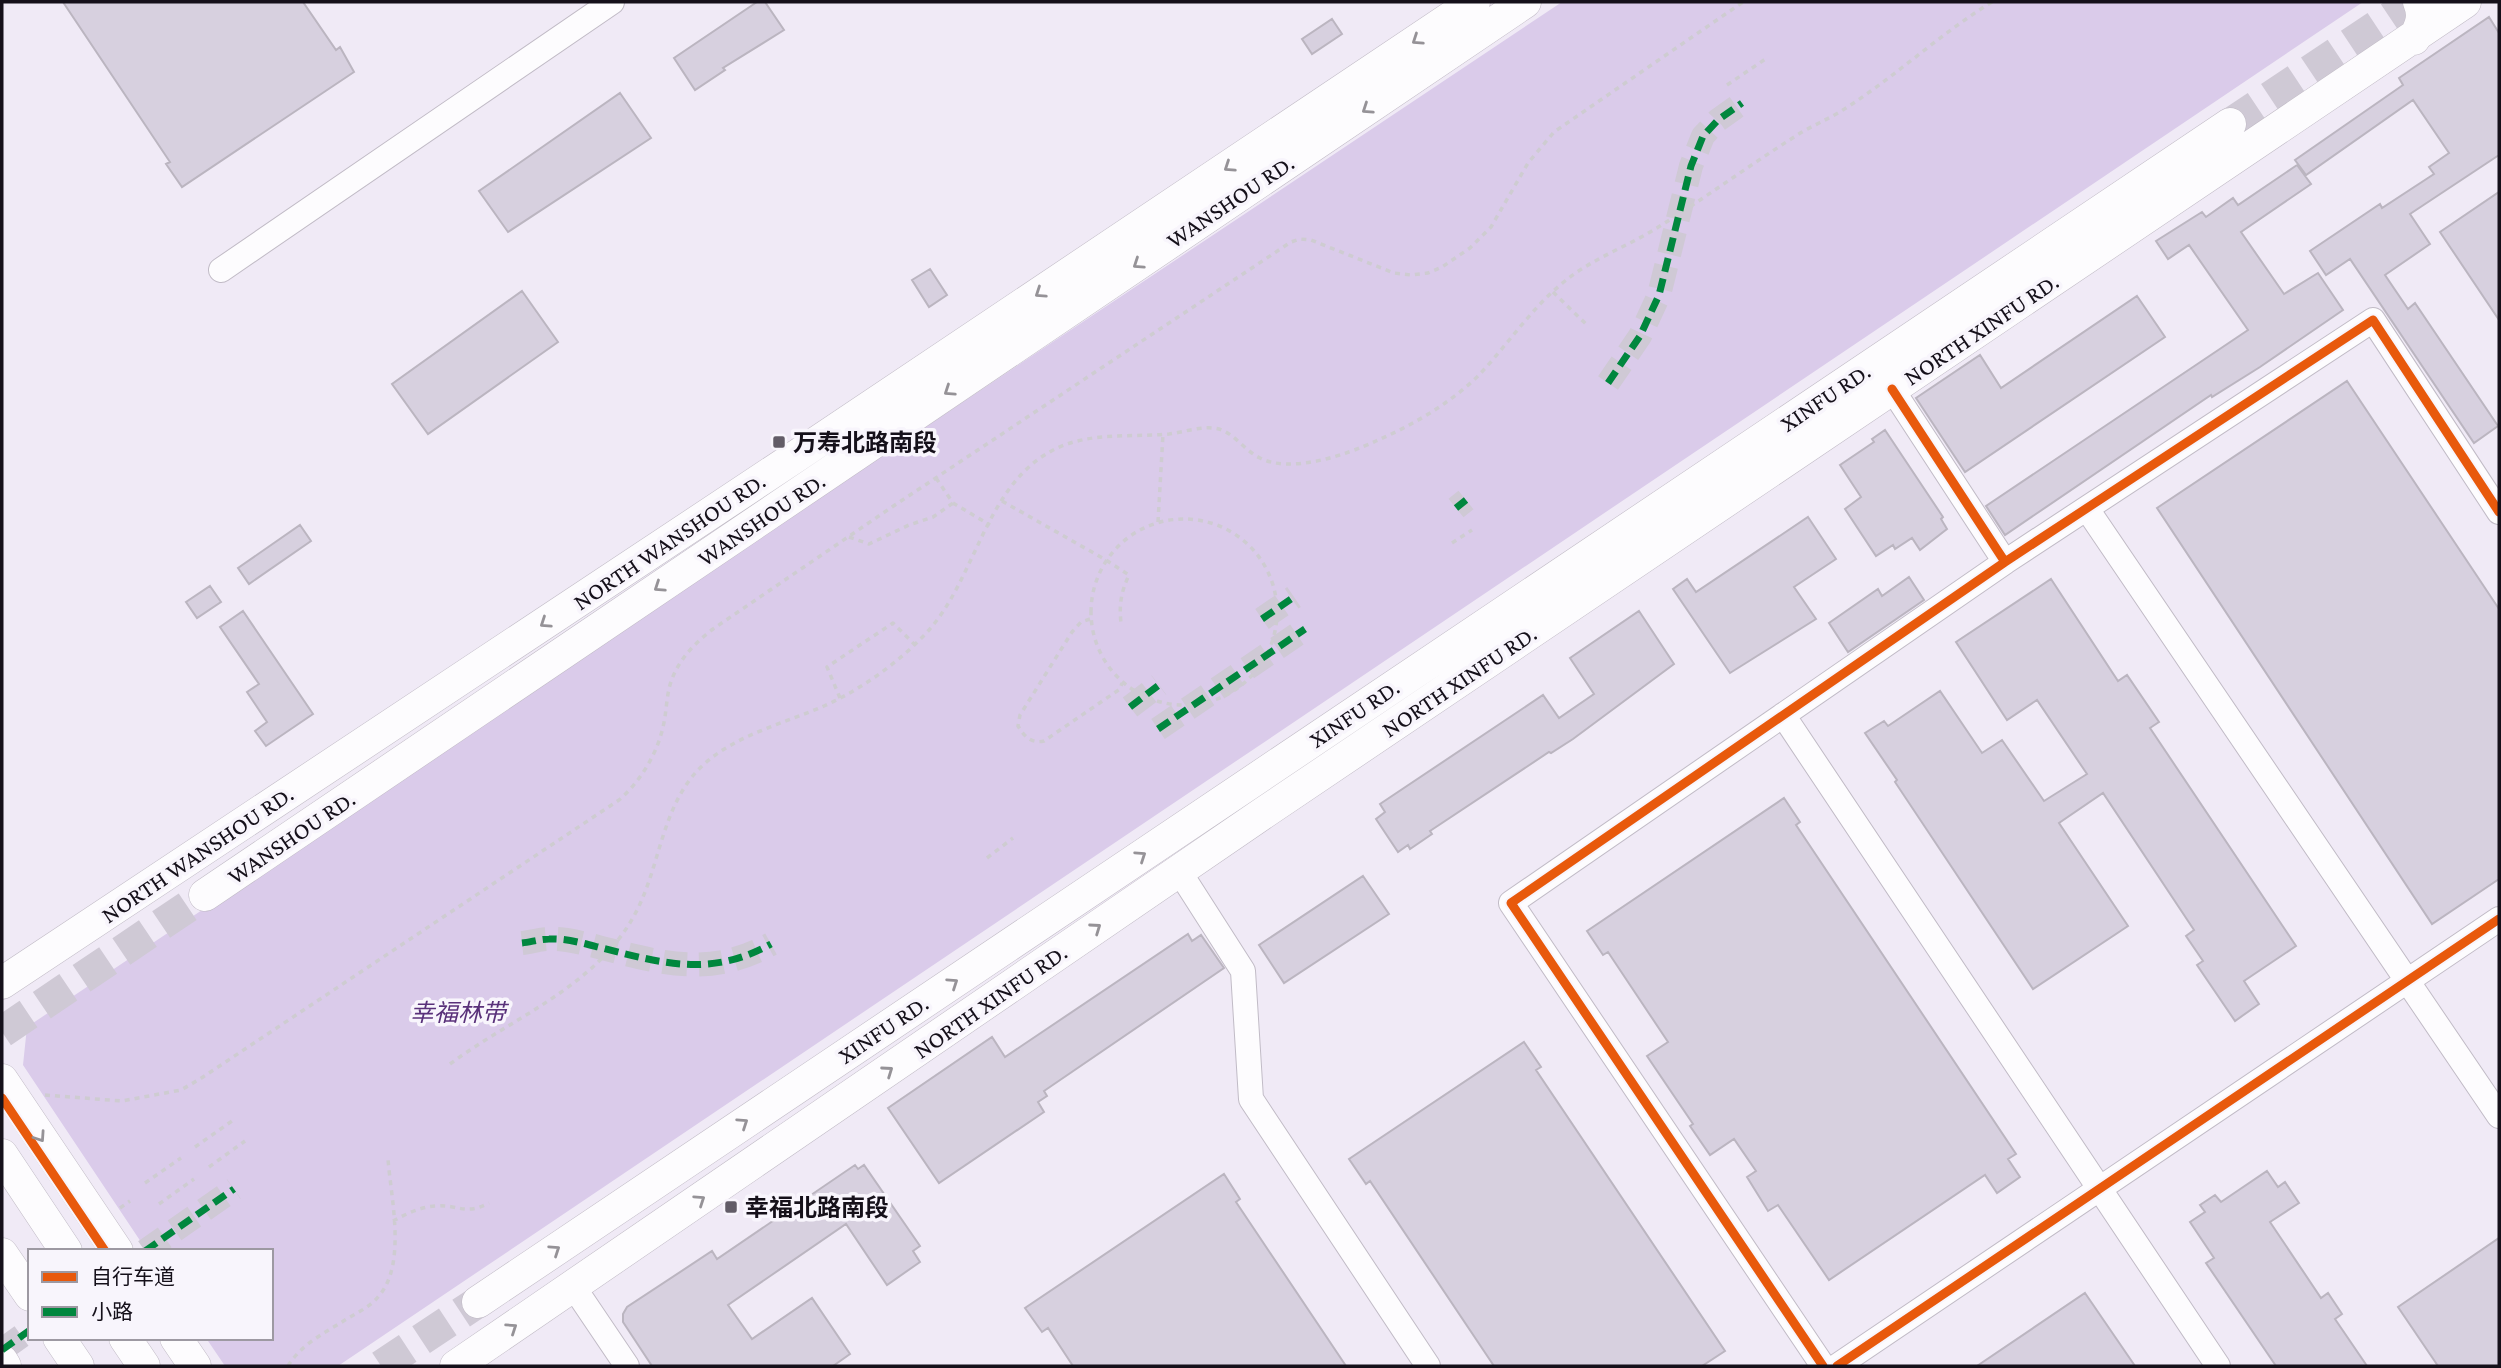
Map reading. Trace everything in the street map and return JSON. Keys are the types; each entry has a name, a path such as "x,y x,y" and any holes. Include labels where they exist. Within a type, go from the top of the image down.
{"main road":[{"name":"NORTH WANSHOU RD.","path":"2,983 793,459 1474,2"},
{"name":"WANSHOU RD.","path":"205,895 1525,2"},
{"path":"2414,38 2422,24 2419,2"},
{"name":"NORTH XINFU RD.","path":"456,1366 1179,871 2465,2"},
{"name":"XINFU RD.","path":"478,1302 2230,124"},
{"path":"2,1006 47,953"},
{"path":"2,1080 116,1249"},
{"path":"2,1155 65,1249"},
{"path":"2,1254 28,1292"},
{"path":"60,1340 78,1366"},
{"path":"126,1340 144,1366"},
{"path":"177,1340 195,1366"},
{"path":"2,1361 5,1366"}],"street":[{"path":"221,270 612,2"},
{"path":"1823,1366 1511,903 2005,562 2373,320 2499,512"},
{"path":"1892,389 2005,562"},
{"path":"2087,509 2499,1116"},
{"path":"1783,715 2218,1366"},
{"path":"1179,871 1243,971 1251,1099 1428,1366"},
{"path":"1837,1366 2499,919"},
{"path":"573,1286 627,1366"}],"path":[{"path":"45,1095 122,1101 181,1090 619,800 637,782 653,754 663,727 672,679 687,653 713,629 1291,242 1311,240 1394,273 1428,273 1442,267 1470,248 1491,227 1528,163 1554,132 1743,2"},
{"path":"450,1064 571,985 606,955 626,929 647,888 671,815 690,780 700,768 734,744 840,698 915,645 944,612 1002,501 1030,466 1044,455 1072,441 1207,428 1228,433 1257,457 1268,462 1317,461 1374,442 1408,425 1459,393 1553,292 1583,268 1664,224 1806,130 1837,114 1992,2"},
{"path":"1727,85 1767,58"},
{"path":"1806,123 1806,130"},
{"path":"1553,292 1588,326"},
{"path":"1158,522 1163,434"},
{"path":"936,478 953,503 990,525"},
{"path":"1002,501 1129,575 1119,603 1121,623"},
{"path":"849,537 869,544 908,524 933,517 953,503"},
{"path":"1180,517 1212,522 1241,537 1263,561 1275,588 1278,618 1271,647 1256,673 1233,692 1206,704 1176,706 1147,698 1122,683 1103,660 1091,629 1091,597 1101,566 1121,541 1149,524 1158,522 1180,517"},
{"path":"1452,543 1472,530"},
{"path":"1091,619 1081,622 1072,632 1020,715 1018,726 1023,734 1038,743 1044,741 1120,689 1122,683"},
{"path":"840,698 827,667 893,623 915,645"},
{"path":"1071,722 1074,728"},
{"path":"987,858 1013,838"},
{"path":"569,992 571,985"},
{"path":"195,1147 232,1121"},
{"path":"209,1167 245,1142"},
{"path":"145,1183 181,1158"},
{"path":"288,1366 306,1345 373,1303 381,1294 394,1267 396,1254 388,1159"},
{"path":"159,1204 194,1179"},
{"path":"120,1208 130,1201"},
{"path":"393,1221 424,1208 438,1206 476,1210 489,1203"}],"green space":[{"name":"幸福林带","path":"1562,2 2363,2 338,1366 225,1366 207,1340 273,1340 273,1249 146,1249 23,1065 27,1027"}],"building":[{"path":"63,2 303,2 336,50 340,47 354,72 182,187 166,164 170,162"},
{"path":"757,2 765,2 784,30 723,68 725,70 695,90 674,58"},
{"path":"2489,17 2499,33 2499,155 2410,214 2430,244 2385,275 2408,309 2415,303 2498,426 2474,443 2350,259 2326,275 2310,251 2380,204 2382,208 2434,174 2429,167 2449,153 2413,100 2306,175 2295,160 2403,85 2399,78"},
{"path":"1332,19 1342,34 1312,54 1302,39"},
{"path":"620,93 651,138 508,232 479,191"},
{"path":"2297,165 2311,184 2241,232 2284,294 2318,273 2343,310 2260,367 2212,397 2211,395 2005,535 1986,506 2248,330 2189,245 2168,259 2156,241 2202,212 2206,217 2233,198 2238,205"},
{"path":"2499,192 2499,320 2440,232"},
{"path":"930,269 947,295 929,307 912,280"},
{"path":"522,291 558,342 428,434 392,384"},
{"path":"2137,296 2165,337 1965,472 1916,398 1980,355 2001,388"},
{"path":"2347,381 2499,609 2499,879 2432,924 2157,508"},
{"path":"1885,430 1943,517 1941,519 1947,529 1920,550 1912,538 1895,549 1893,545 1876,556 1845,509 1861,497 1840,465 1874,442 1872,439"},
{"path":"1808,517 1836,559 1794,587 1816,619 1730,673 1673,589 1687,579 1696,592"},
{"path":"300,525 311,541 249,584 238,568"},
{"path":"1909,577 1924,600 1848,652 1829,623 1878,589 1882,596"},
{"path":"2051,579 2118,681 2127,675 2159,722 2150,728 2296,946 2244,981 2259,1004 2235,1021 2197,965 2203,961 2186,936 2194,930 2103,793 2059,823 2128,926 2033,989 1865,733 1884,721 1888,726 1940,691 1982,753 2002,740 2044,801 2087,774 2037,700 2007,720 1956,642"},
{"path":"210,586 221,602 197,618 186,602"},
{"path":"243,611 313,714 266,746 255,731 267,722 247,692 259,684 220,627"},
{"path":"1639,611 1674,664 1573,739 1430,831 1432,834 1410,849 1408,845 1398,852 1376,819 1385,812 1380,804 1543,695 1559,718 1594,694 1570,658"},
{"path":"1784,798 1800,822 1796,825 2016,1154 2008,1159 2020,1177 1997,1193 1985,1175 1829,1280 1778,1205 1768,1211 1747,1177 1756,1171 1734,1139 1710,1155 1690,1126 1693,1124 1647,1056 1668,1042 1608,952 1603,955 1587,931"},
{"path":"1363,876 1389,914 1284,983 1259,945"},
{"path":"1188,934 1192,941 1201,935 1224,968 1044,1091 1047,1096 1038,1102 1044,1112 939,1183 888,1108 992,1037 1005,1057"},
{"path":"1524,1042 1541,1067 1536,1070 1725,1351 1702,1366 1494,1366 1370,1181 1366,1184 1349,1159"},
{"path":"855,1165 858,1169 864,1165 920,1246 913,1251 920,1262 887,1285 846,1224 728,1305 752,1339 812,1298 850,1354 833,1366 652,1366 623,1322 627,1307 712,1251 717,1259"},
{"path":"2267,1171 2278,1187 2285,1182 2299,1203 2270,1222 2321,1298 2328,1293 2342,1314 2335,1319 2367,1366 2276,1366 2206,1263 2214,1258 2190,1222 2205,1212 2200,1205 2215,1195 2221,1202"},
{"path":"1224,1174 1240,1199 1236,1202 1346,1366 1073,1366 1048,1328 1042,1332 1025,1308"},
{"path":"2499,1238 2499,1366 2438,1366 2398,1307"},
{"path":"2085,1293 2135,1366 1977,1366"}],"tunnel":[{"path":"2230,124 2413,2"},
{"path":"1608,383 1640,336 1659,295 1691,166 1703,136 1718,120 1742,103"},
{"path":"1456,508 1466,500"},
{"path":"1262,619 1294,597"},
{"path":"1158,729 1305,629"},
{"path":"1130,707 1159,685"},
{"path":"2,1032 205,895"},
{"path":"522,943 562,939 647,959 688,964 728,961 771,944"},
{"path":"148,1249 234,1189"},
{"path":"381,1366 478,1302"},
{"path":"2,1350 28,1331"}],"marked path":[{"path":"1608,383 1640,336 1659,295 1691,166 1703,136 1718,120 1742,103"},
{"path":"1456,508 1466,500"},
{"path":"1262,619 1294,597"},
{"path":"1158,729 1305,629"},
{"path":"1130,707 1159,685"},
{"path":"522,943 562,939 647,959 688,964 728,961 771,944"},
{"path":"148,1249 234,1189"},
{"path":"2,1350 28,1331"}],"cycle path":[{"path":"1892,389 2005,562 2373,320 2499,512"},
{"path":"1823,1366 1511,903 2005,562"},
{"path":"1837,1366 2499,919"},
{"path":"2,1098 104,1249"}],"place":[{"name":"万寿北路南段","path":"779,442"},
{"name":"幸福北路南段","path":"731,1207"}]}
